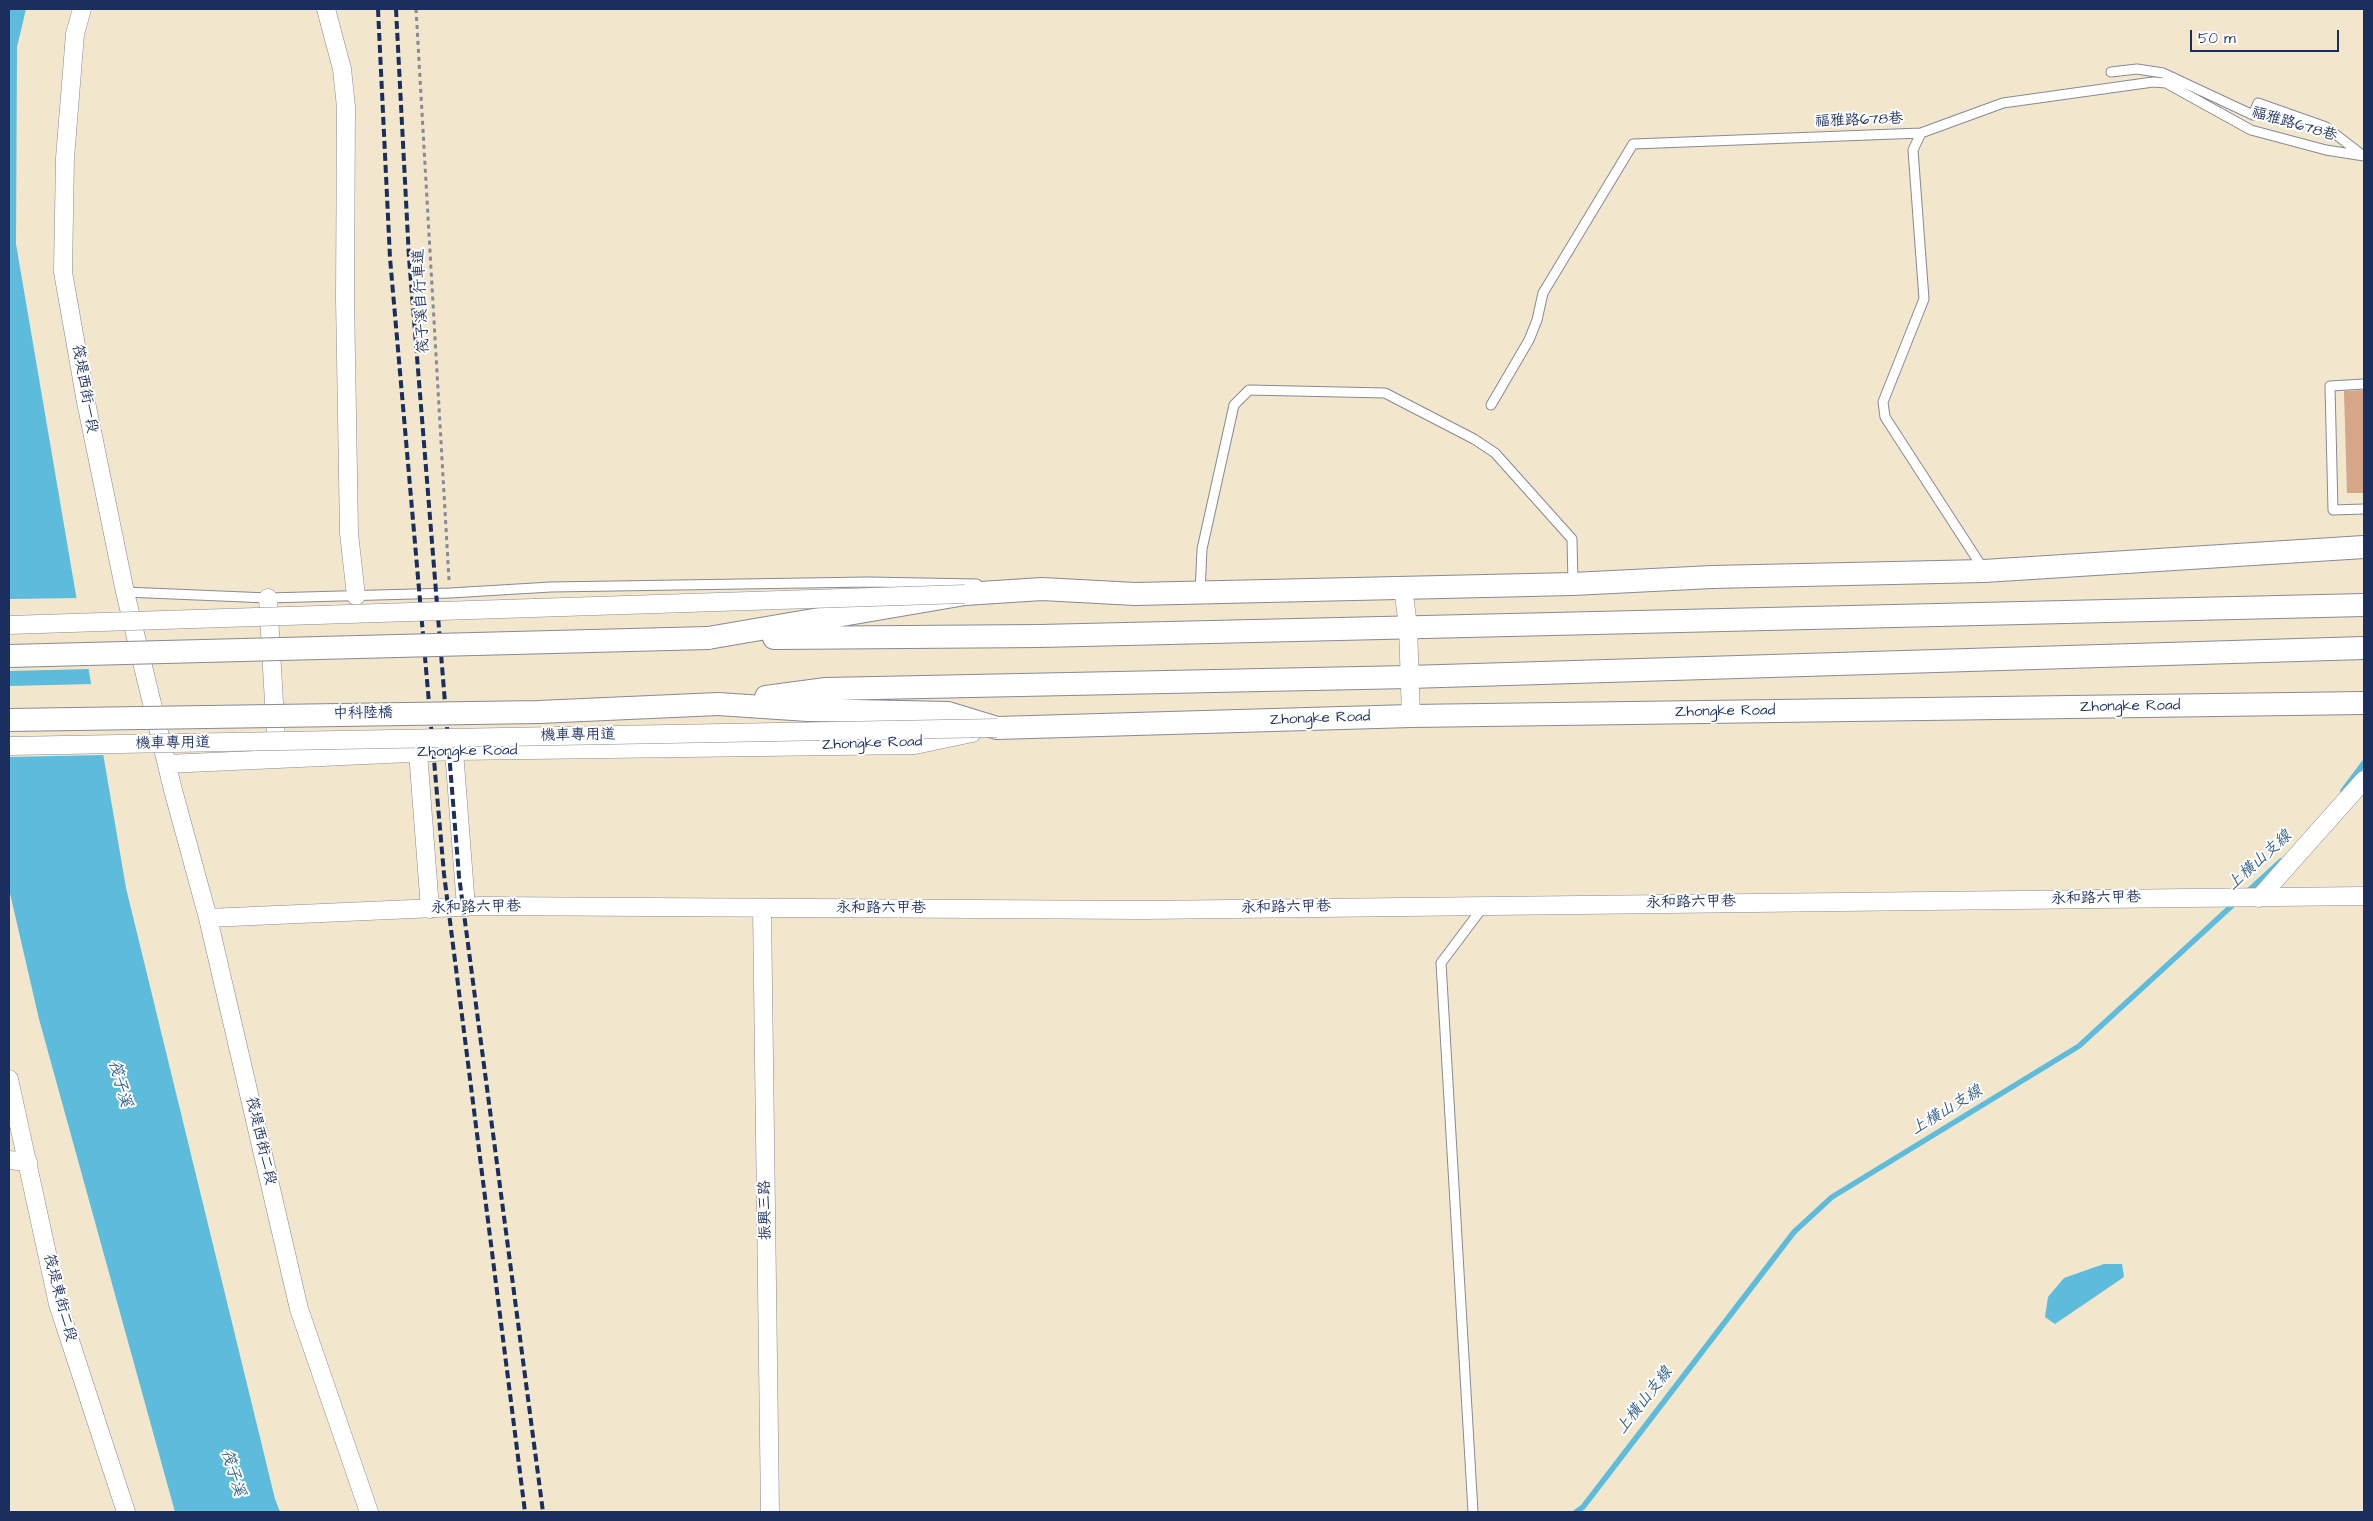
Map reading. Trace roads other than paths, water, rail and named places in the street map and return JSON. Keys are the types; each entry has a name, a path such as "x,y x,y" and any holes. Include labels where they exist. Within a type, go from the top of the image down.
{"street":[{"name":"筏堤西街一段","path":"82,9 75,34 65,158 63,272 86,402 124,592 167,764"},
{"path":"326,9 342,69 346,108 345,298 349,523 356,596"},
{"path":"9,625 965,594 1042,589 1135,594 1200,593 1573,584 1712,577 1984,571 2364,547"},
{"path":"1403,587 1408,626 1412,716"},
{"path":"708,638 965,594"},
{"path":"268,598 278,760"},
{"path":"9,656 708,638 1040,636 2364,605"},
{"path":"718,704 826,689 1409,677 2364,648"},
{"name":"Zhongke Road","path":"167,764 454,751 916,745 997,728 1412,716 2364,703"},
{"path":"718,704 808,710 948,713 997,728"},
{"name":"中科陸橋","path":"9,720 539,712 718,704"},
{"name":"機車專用道","path":"9,746 997,728"},
{"path":"454,751 466,907"},
{"path":"418,752 430,909"},
{"name":"筏堤西街二段","path":"167,764 208,918 299,1309 369,1512"},
{"path":"2260,898 2364,780"},
{"name":"永和路六甲巷","path":"208,918 466,907 1143,910 2364,896"},
{"name":"振興三路","path":"762,908 770,1512"},
{"name":"筏堤東街二段","path":"9,1079 58,1304 126,1512"},
{"path":"9,1160 28,1162"}],"lane":[{"path":"2111,72 2137,69 2163,73 2254,115 2258,103 2326,127 2364,156"},
{"name":"福雅路678巷","path":"1491,405 1529,340 1537,320 1543,293 1633,144 1922,133 2003,103 2153,82 2166,84 2251,130 2326,150 2364,156"},
{"path":"1922,133 1913,150 1924,299 1883,402 1885,417 1984,571"},
{"path":"2364,384 2330,386 2333,510 2364,509"},
{"path":"1200,593 1202,550 1234,405 1249,390 1385,393 1474,439 1495,453 1572,540 1573,584"},
{"path":"124,592 268,598 551,587 868,582 963,583 1042,589"},
{"path":"1473,1512 1441,963 1483,906"}],"water":[{"name":"筏子溪","path":"9,9 26,9 17,47 16,244 126,888 275,1499 280,1512 175,1512 39,1019 9,889"},
{"path":"2104,1264 2122,1264 2124,1277 2055,1324 2045,1317 2048,1297 2064,1278"}],"waterway":[{"name":"上橫山支線","path":"2343,791 2364,763"},
{"name":"上橫山支線","path":"2247,892 2281,861"},
{"name":"上橫山支線","path":"1576,1512 1583,1507 1794,1232 1832,1197 2079,1046 2236,902"}],"railway":[{"path":"378,9 390,258 444,874 525,1512"},
{"path":"396,9 409,258 459,876 543,1512"}]}
